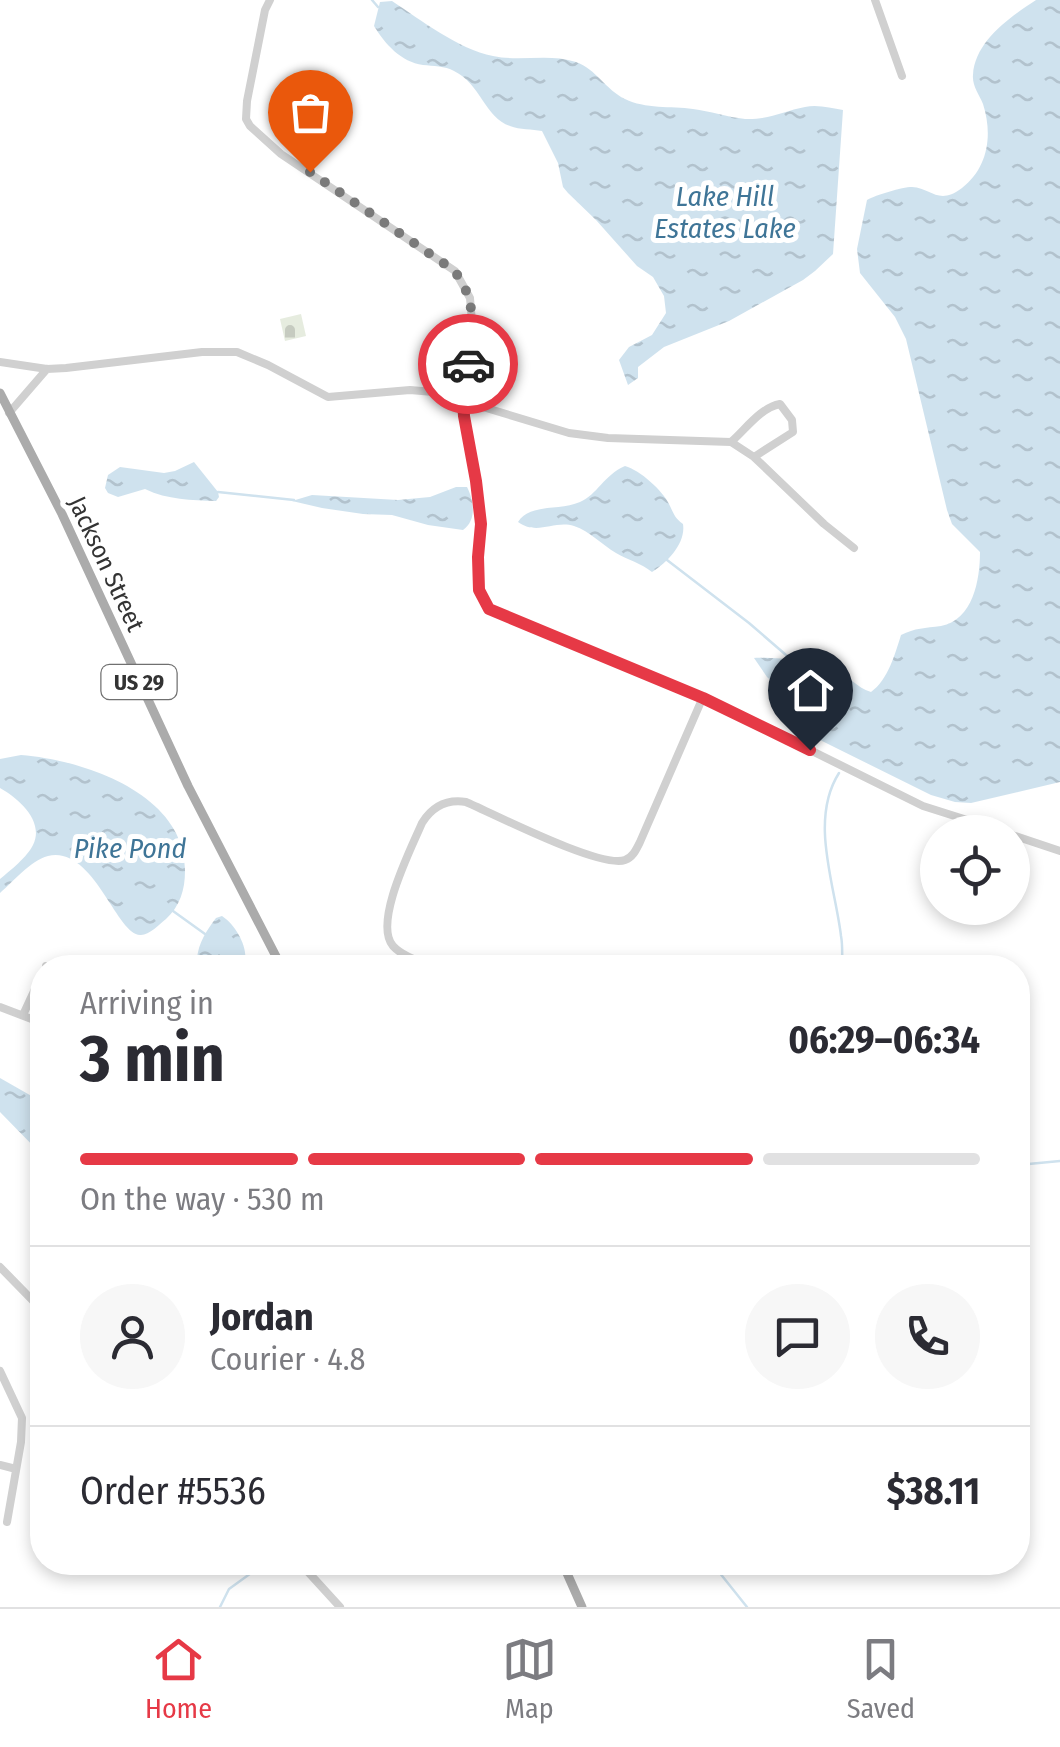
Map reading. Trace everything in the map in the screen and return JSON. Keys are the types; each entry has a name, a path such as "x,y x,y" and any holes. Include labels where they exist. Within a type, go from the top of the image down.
{"main road":[{"name":"Jackson Street","path":"0,393 62,514 188,786 275,955"},
{"path":"568,1575 582,1607"}],"street":[{"path":"270,0 252,74 246,119 281,154 455,271 470,298 472,322 463,401 481,524 479,590 489,609 703,698 923,806 951,815"},
{"path":"874,0 902,76"},
{"path":"0,362 47,369 237,352 328,397 410,390 445,393 569,433 731,442 754,457 854,548"},
{"path":"5,407 47,369"},
{"path":"731,442 756,417 773,404 780,404 792,420 793,432 754,457"},
{"path":"406,955 392,945 386,926 390,904 428,814 446,803 466,802 594,857 620,862 629,859 703,698"},
{"path":"1030,841 1060,851"},
{"path":"23,1014 30,1000"},
{"path":"0,1008 30,1017"},
{"path":"0,1267 30,1298"},
{"path":"0,1371 22,1418 7,1522"},
{"path":"0,1465 16,1469"},
{"path":"311,1575 340,1607"}],"green space":[{"path":"301,314 306,336 285,341 280,319"}],"water":[{"path":"1036,0 1060,0 1060,782 971,803 955,802 931,795 820,740 792,700 767,677 754,658 831,666 871,692 886,674 901,635 952,622 961,616 972,597 980,552 952,524 906,339 895,317 860,273 857,249 867,200 912,187 947,196 962,188 978,171 986,150 988,127 974,83 975,63 996,31"},
{"name":"Lake Hill Estates Lake","path":"392,1 440,33 480,52 503,58 576,62 618,95 641,104 745,119 810,106 843,110 833,254 803,280 729,321 664,347 638,367 638,378 628,385 619,360 629,347 652,335 666,313 664,296 653,277 637,266 563,187 558,163 542,131 502,122 463,77 447,68 408,60 389,45 374,26 380,2"},
{"path":"194,462 218,492 216,501 171,497 145,489 118,497 105,488 108,475 120,467 164,473"},
{"path":"625,466 656,487 683,524 682,538 675,551 652,572 574,526 532,528 518,522 530,512 580,502"},
{"path":"467,487 473,504 471,521 463,530 292,501 312,495 398,500 430,497"},
{"name":"Pike Pond","path":"21,755 73,764 101,774 127,786 169,821 181,844 184,885 175,909 154,929 141,935 132,932 91,877 64,856 41,859 0,893 0,879 27,854 36,836 28,811 0,788 0,759"},
{"path":"222,916 233,926 245,955 198,955 216,918"},
{"path":"0,1078 30,1095 30,1143 0,1112"}],"waterway":[{"path":"372,0 378,7"},
{"path":"218,492 294,500"},
{"path":"667,560 793,661"},
{"path":"839,773 830,791 825,832 842,955"},
{"path":"173,911 205,934"},
{"path":"1030,1164 1060,1161"},
{"path":"220,1607 229,1589 248,1575"},
{"path":"721,1575 747,1607"}],"way so far":[{"path":"310,172 455,271 470,298 468,364"}],"route":[{"path":"468,364 464,416 481,524 479,590 489,609 703,698 810,750"}]}
